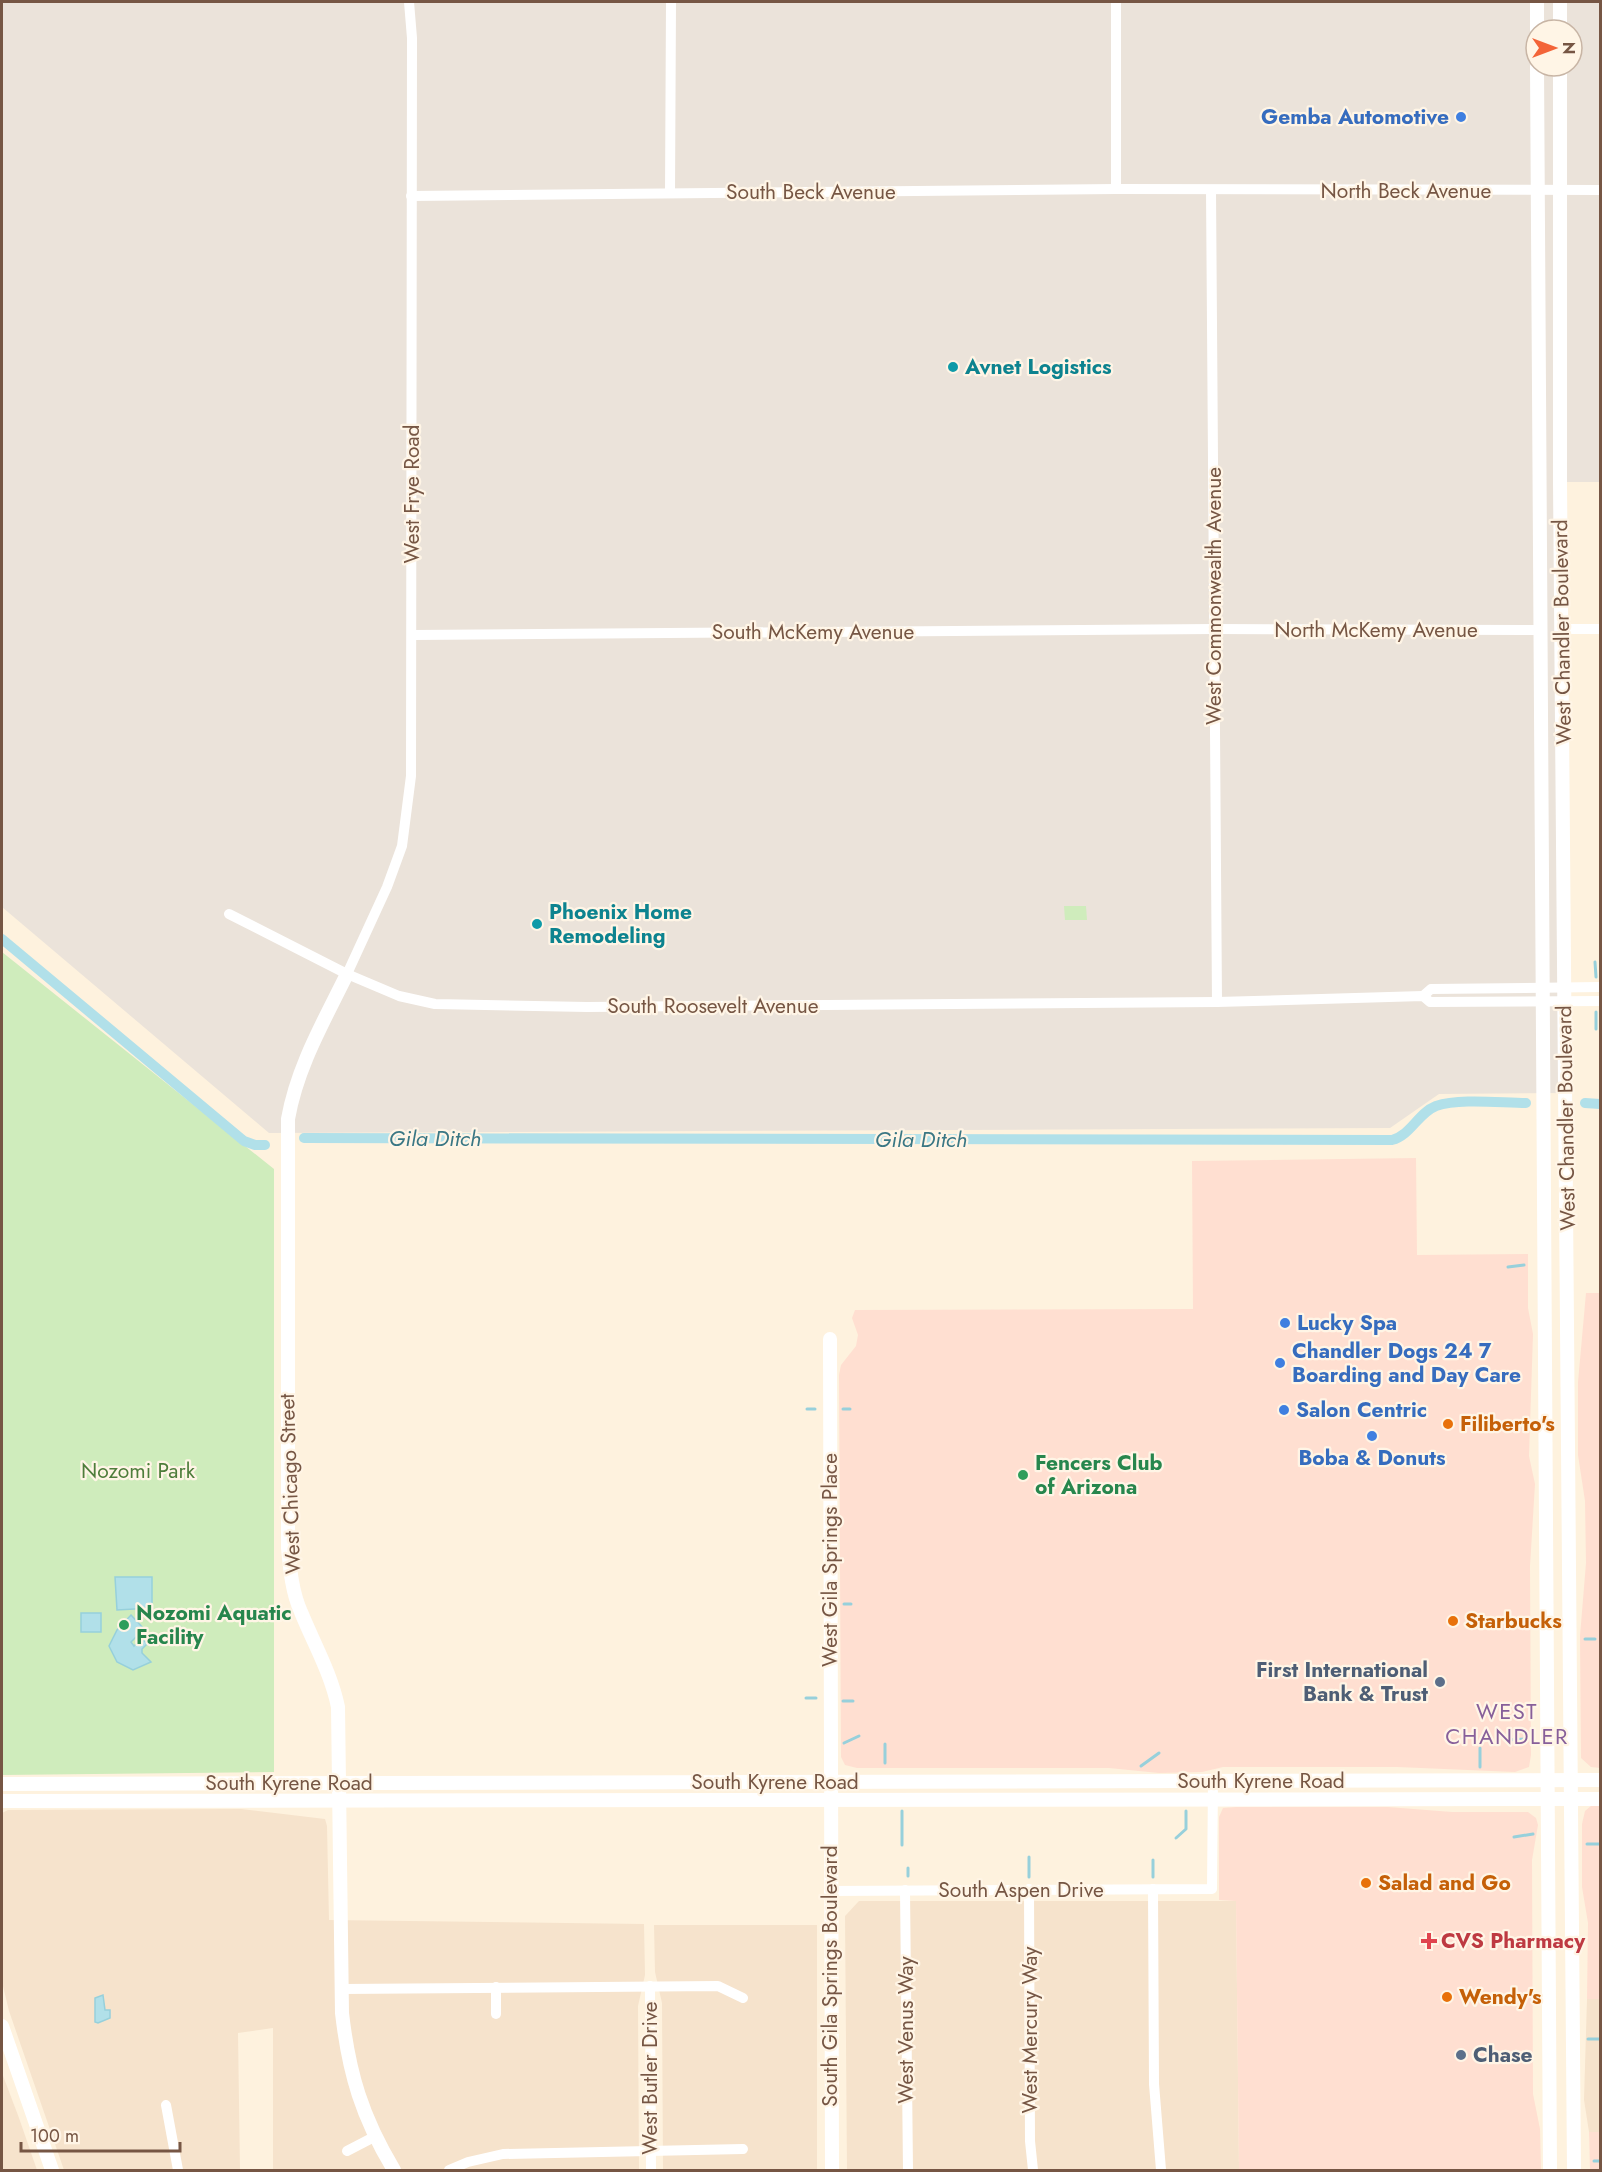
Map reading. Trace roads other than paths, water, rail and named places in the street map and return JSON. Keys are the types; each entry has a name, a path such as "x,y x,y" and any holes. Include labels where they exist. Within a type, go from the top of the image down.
{"main road":[{"path":"1537,2 1537,18"},
{"path":"1560,2 1560,18"},
{"name":"West Chandler Boulevard","path":"1537,78 1537,630 1544,1099 1550,2170"},
{"name":"West Chandler Boulevard","path":"1560,78 1564,994 1574,2170"},
{"name":"West Chicago Street","path":"346,974 303,1063 293,1092 286,1150 288,1548 294,1590 300,1611 328,1671 337,1699 341,1732 342,2013 347,2056 358,2100 374,2137 394,2170"},
{"name":"West Gila Springs Place","path":"829,1782 830,1339"},
{"path":"1337,1780 1349,1791 1372,1798"},
{"name":"South Kyrene Road","path":"2,1784 1600,1780"},
{"name":"South Gila Springs Boulevard","path":"829,1782 832,2170"},
{"name":"South Kyrene Road","path":"2,1801 1600,1799"},
{"path":"2,2026 52,2170"},
{"path":"1550,2114 1574,2115"}],"street":[{"name":"West Frye Road","path":"346,974 387,887 402,846 411,776 412,38 409,2"},
{"path":"670,193 671,2"},
{"path":"1116,2 1116,189"},
{"name":"South Beck Avenue","path":"411,196 1211,190"},
{"name":"North Beck Avenue","path":"1211,190 1600,190"},
{"name":"West Commonwealth Avenue","path":"1211,190 1217,1002"},
{"name":"North McKemy Avenue","path":"1214,629 1537,630"},
{"name":"South McKemy Avenue","path":"412,635 1214,629"},
{"path":"1563,629 1600,629"},
{"name":"South Roosevelt Avenue","path":"229,914 346,974 399,996 435,1004 587,1007 1217,1002 1423,996"},
{"path":"1600,987 1564,994 1541,1002 1430,1002 1423,996 1431,989 1541,987 1564,994 1600,1001"},
{"path":"1212,1781 1212,1799"},
{"name":"South Aspen Drive","path":"829,1891 1212,1889 1212,1799"},
{"name":"West Mercury Way","path":"1029,1889 1030,2141 1033,2170"},
{"path":"1153,1889 1154,2084 1161,2170"},
{"name":"West Venus Way","path":"905,1890 908,2170"},
{"name":"West Butler Drive","path":"650,1986 651,2170"},
{"path":"342,1989 718,1986 742,1998"},
{"path":"496,1987 496,2014"},
{"path":"166,2105 178,2170"},
{"path":"347,2151 374,2137"},
{"path":"449,2170 468,2162 503,2154 743,2149"}],"water":[{"path":"115,1577 152,1577 152,1608 117,1610"},
{"path":"81,1613 101,1613 101,1632 81,1632"},
{"path":"131,1615 144,1629 131,1642 134,1646 142,1638 147,1644 142,1649 142,1653 151,1662 133,1670 117,1662 109,1646 117,1630"},
{"path":"103,1995 105,2010 110,2010 110,2018 98,2023 95,2022 95,1998"}],"waterway":[{"name":"Gila Ditch","path":"2,939 244,1141 255,1145 265,1145"},
{"path":"1595,962 1596,977"},
{"path":"1596,1012 1596,1029"},
{"name":"Gila Ditch","path":"304,1138 1392,1140 1404,1134 1424,1114 1436,1106 1468,1102 1526,1103"},
{"name":"Gila Ditch","path":"1585,1103 1600,1104"},
{"path":"1508,1267 1524,1265"},
{"path":"807,1409 815,1409"},
{"path":"843,1409 850,1409"},
{"path":"844,1604 851,1604"},
{"path":"1585,1639 1595,1639"},
{"path":"806,1698 816,1698"},
{"path":"843,1701 853,1701"},
{"path":"844,1743 859,1736"},
{"path":"1505,1740 1526,1739"},
{"path":"885,1744 885,1763"},
{"path":"1480,1748 1480,1767"},
{"path":"1141,1766 1159,1753"},
{"path":"902,1811 902,1845"},
{"path":"1176,1838 1186,1829 1186,1811"},
{"path":"1514,1837 1533,1834"},
{"path":"1587,1844 1600,1844"},
{"path":"1029,1857 1029,1877"},
{"path":"1153,1860 1153,1877"},
{"path":"908,1868 908,1876"},
{"path":"1588,2039 1600,2039"},
{"path":"1594,2161 1600,2161"}],"place":[{"name":"Gemba Automotive","path":"1461,117"},
{"name":"Avnet Logistics","path":"953,367"},
{"name":"Phoenix Home Remodeling","path":"537,924"},
{"name":"Lucky Spa","path":"1285,1323"},
{"name":"Chandler Dogs 24 7 Boarding and Day Care","path":"1280,1363"},
{"name":"Salon Centric","path":"1284,1410"},
{"name":"Filiberto's","path":"1448,1424"},
{"name":"Boba & Donuts","path":"1372,1436"},
{"name":"Fencers Club of Arizona","path":"1023,1475"},
{"name":"Starbucks","path":"1453,1621"},
{"name":"Nozomi Aquatic Facility","path":"124,1625"},
{"name":"First International Bank & Trust","path":"1440,1682"},
{"name":"Salad and Go","path":"1366,1883"},
{"name":"CVS Pharmacy","path":"1429,1941"},
{"name":"Wendy's","path":"1447,1997"},
{"name":"Chase","path":"1461,2055"}],"district":[{"name":"WEST CHANDLER","path":"1507,1724"}],"park label":[{"name":"Nozomi Park","path":"138,1471"}]}
